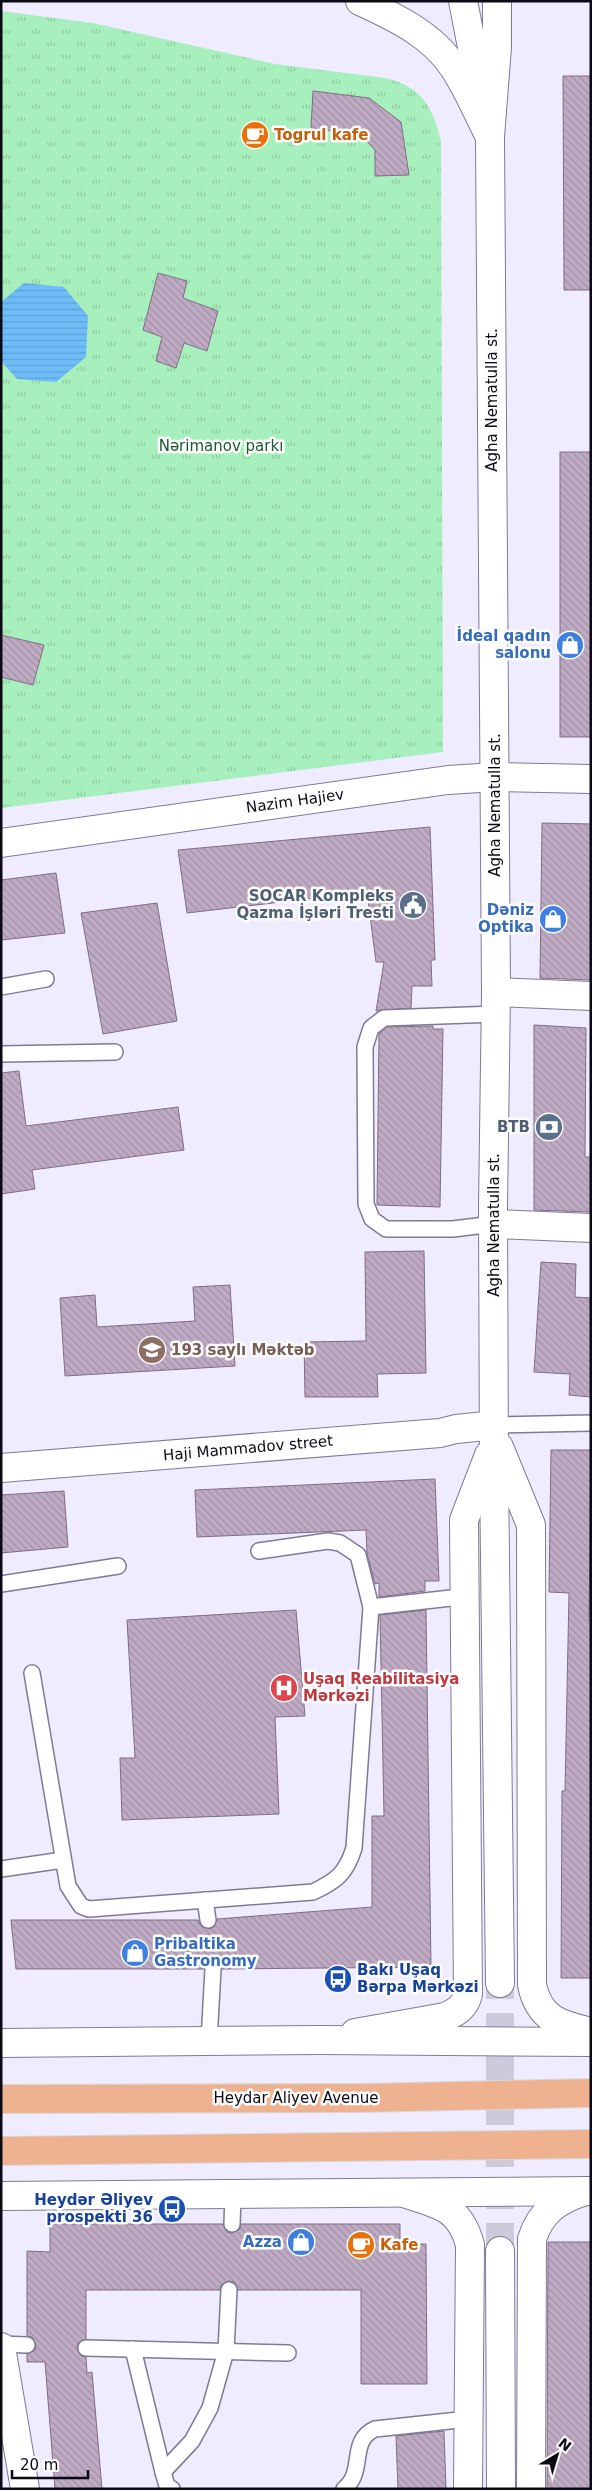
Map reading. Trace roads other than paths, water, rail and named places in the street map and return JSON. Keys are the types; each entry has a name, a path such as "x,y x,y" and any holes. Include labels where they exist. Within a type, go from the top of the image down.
{"highway":[{"name":"Heydar Aliyev Avenue","path":"1,2099 363,2098 591,2093"},
{"path":"1,2151 591,2144"}],"street":[{"path":"360,1 395,17 425,37 443,54 454,68 490,137"},
{"path":"463,1 490,137"},
{"path":"490,137 497,47 497,1"},
{"name":"Agha Nematulla st.","path":"490,137 496,1003 494,1473 500,1983"},
{"name":"Nazim Hajiev","path":"1,843 448,780 495,777 591,779"},
{"path":"496,1003 591,996"},
{"path":"494,1224 591,1228"},
{"path":"320,2040 445,2017 458,2012 466,2002 469,1987 464,1520 495,1431"},
{"path":"495,1431 531,1525 532,1985 543,2011 554,2020 570,2027 591,2032"},
{"name":"Haji Mammadov street","path":"1,1468 430,1434 495,1431"},
{"path":"1,2044 320,2040 591,2042"},
{"path":"1,2196 588,2191"},
{"path":"531,2489 532,2239 542,2216 554,2204 588,2191"},
{"path":"407,2194 440,2205 454,2214 465,2227 470,2245 468,2489"},
{"path":"500,2250 501,2489"},
{"path":"7,2352 26,2489"}],"lane":[{"path":"1,987 46,979"},
{"path":"494,1224 453,1229 386,1230 372,1219 366,1204 365,1047 371,1028 384,1018 496,1003"},
{"path":"1,1054 115,1052"},
{"path":"495,1431 591,1423"},
{"path":"32,1673 68,1886 81,1906 89,1909 313,1892 336,1881 349,1864 354,1848 371,1607 358,1555 340,1543 328,1541 259,1551"},
{"path":"1,1584 118,1566"},
{"path":"371,1607 451,1598 464,1599"},
{"path":"1,1869 63,1860"},
{"path":"205,1900 208,1920"},
{"path":"209,2041 213,1969"},
{"path":"232,2224 233,2195"},
{"path":"163,2472 192,2441 210,2408 226,2351 229,2290"},
{"path":"86,2348 288,2353"},
{"path":"133,2349 163,2472 167,2486 172,2489"},
{"path":"344,2489 352,2482 356,2474 359,2444 368,2432 375,2429 468,2419"}],"water":[{"path":"24,283 64,287 88,316 86,357 56,382 17,379 1,361 1,302"}],"tunnel":[{"path":"500,1983 500,2251"}],"place":[{"name":"Togrul kafe","path":"255,135"},
{"name":"İdeal qadın salonu","path":"570,645"},
{"name":"SOCAR Kompleks Qazma İşləri Tresti","path":"413,905"},
{"name":"Dəniz Optika","path":"553,919"},
{"name":"BTB","path":"549,1127"},
{"name":"193 saylı Məktəb","path":"152,1350"},
{"name":"Uşaq Reabilitasiya Mərkəzi","path":"284,1688"},
{"name":"Pribaltika Gastronomy","path":"135,1953"},
{"name":"Bakı Uşaq Bərpa Mərkəzi","path":"338,1979"},
{"name":"Heydər Əliyev prospekti 36","path":"172,2209"},
{"name":"Azza","path":"301,2242"},
{"name":"Kafe","path":"361,2245"}],"park label":[{"name":"Nərimanov parkı","path":"221,446"}]}
